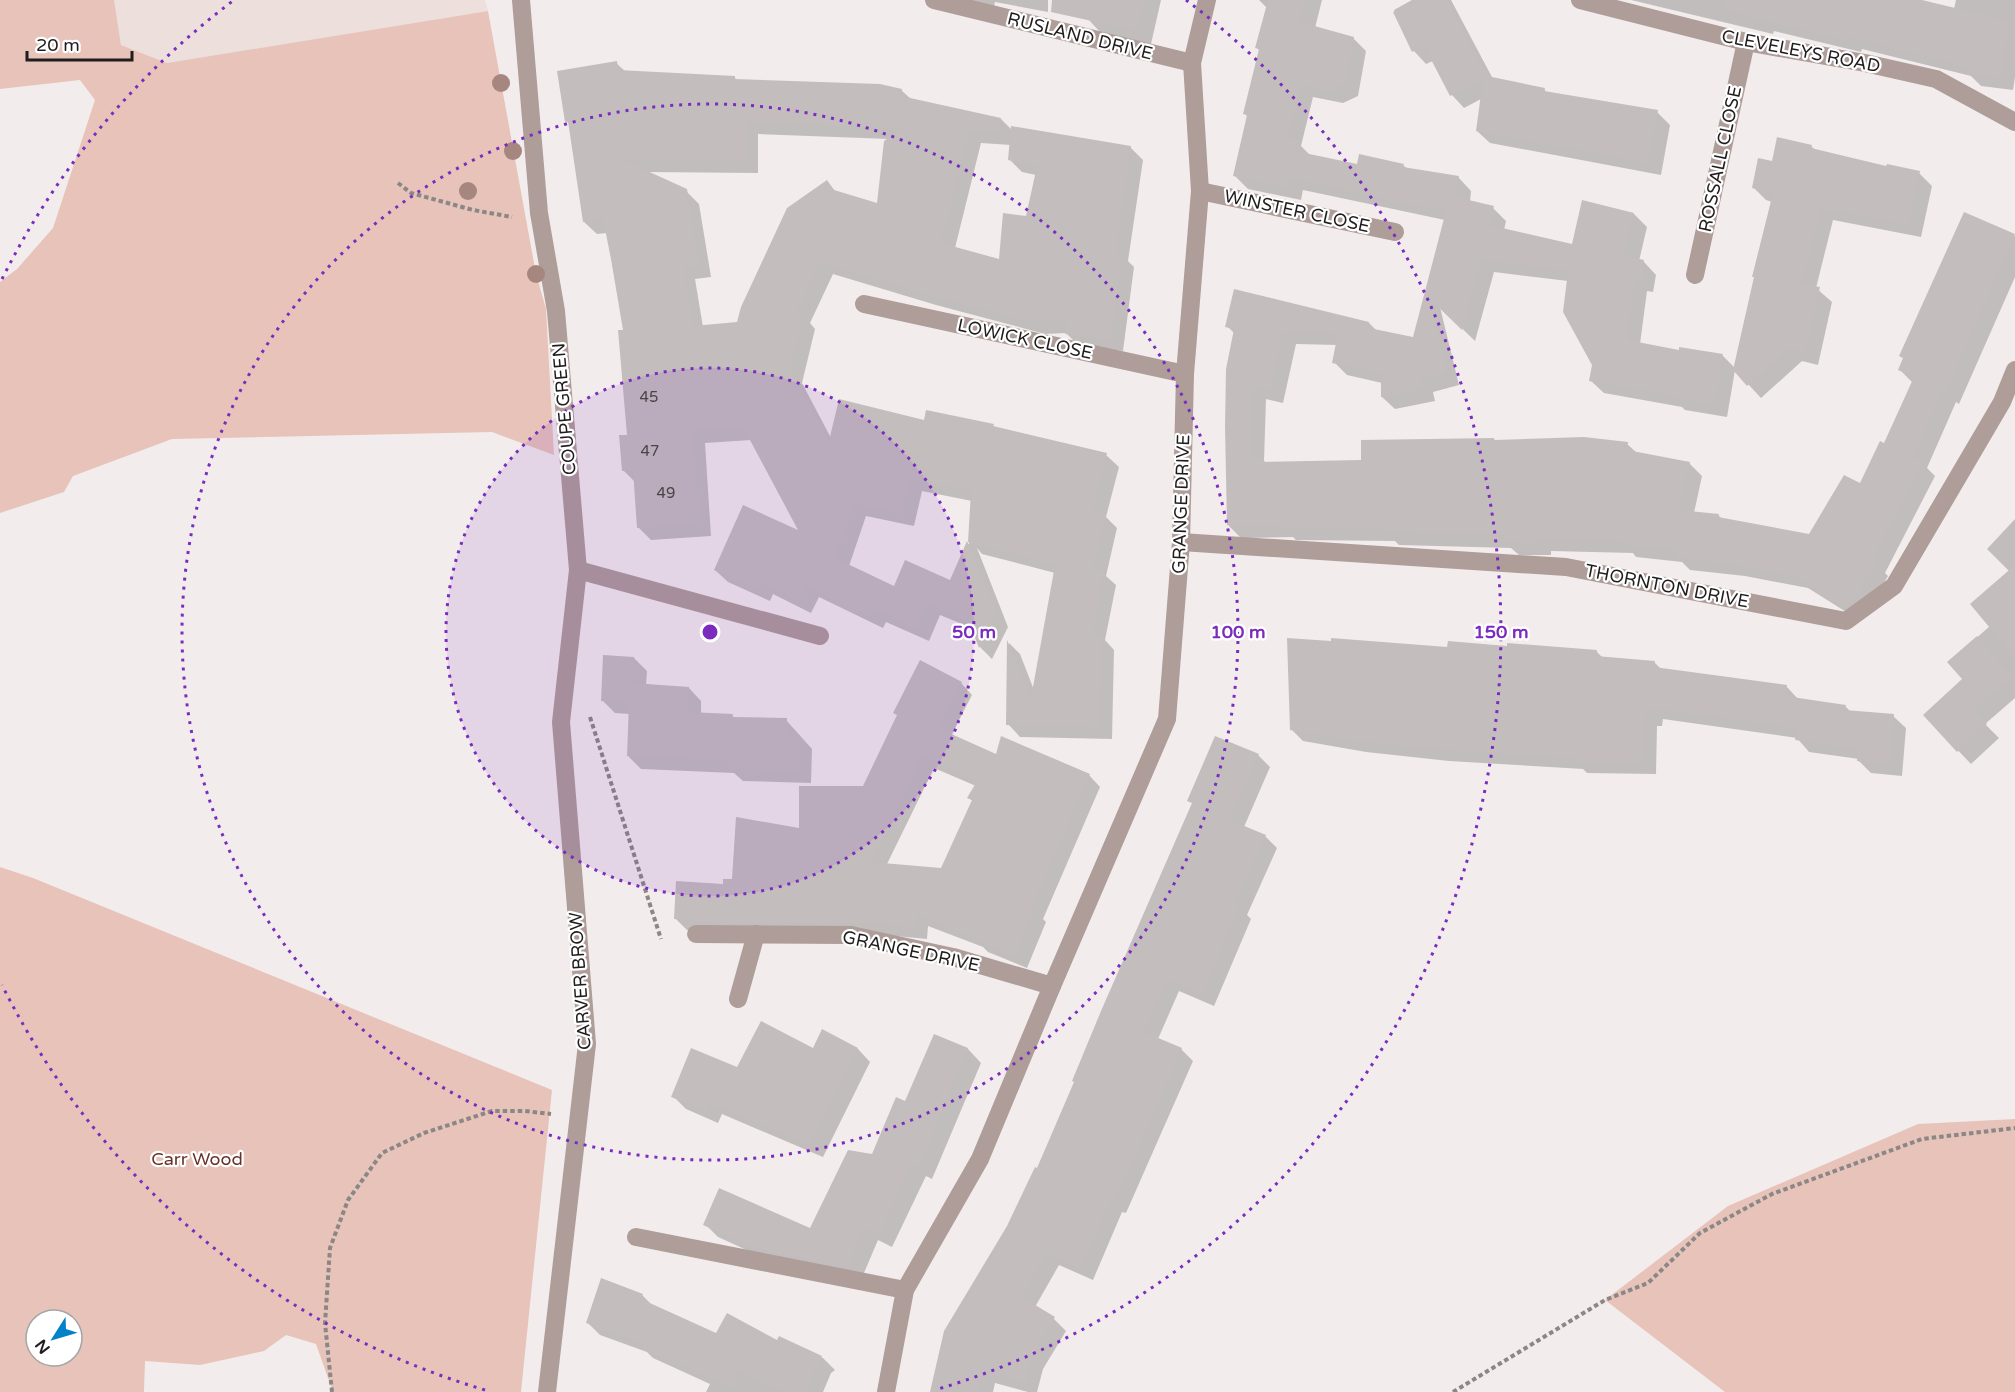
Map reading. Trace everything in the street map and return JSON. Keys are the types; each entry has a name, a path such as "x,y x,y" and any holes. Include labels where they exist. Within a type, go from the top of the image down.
{"street":[{"name":"COUPE GREEN","path":"521,0 539,213 555,311 578,570"},
{"name":"RUSLAND DRIVE","path":"934,0 1192,63"},
{"name":"GRANGE DRIVE","path":"886,1392 905,1290 980,1159 1167,719 1181,542 1185,374 1200,191 1192,63 1207,0"},
{"name":"CLEVELEYS ROAD","path":"1580,0 1746,42 1865,63 1936,79 2015,122"},
{"name":"ROSSALL CLOSE","path":"1695,275 1746,42"},
{"name":"WINSTER CLOSE","path":"1200,191 1395,232"},
{"name":"LOWICK CLOSE","path":"864,304 1185,374"},
{"name":"THORNTON DRIVE","path":"1181,542 1566,567 1846,621 1894,586 2008,407 2015,370"},
{"path":"578,570 820,636"},
{"name":"CARVER BROW","path":"547,1392 587,1044 561,722 578,570"},
{"name":"GRANGE DRIVE","path":"696,934 851,935 953,957 1052,986"},
{"path":"738,999 756,934"},
{"path":"636,1238 905,1290"}],"path":[{"path":"398,183 411,193 473,210 509,217 539,213"},
{"path":"587,706 661,939"},
{"path":"332,1392 325,1323 330,1248 348,1200 382,1153 424,1133 492,1111 525,1111 578,1117"},
{"path":"1453,1392 1605,1300 1648,1283 1700,1233 1772,1194 1922,1139 2015,1128"}],"shaded area":[{"path":"114,0 485,0 488,11 167,63 121,45"}],"green space":[{"path":"0,0 114,0 121,45 167,63 488,11 536,274 546,309 554,455 492,432 172,439 73,476 64,492 0,513 0,282 17,269 53,228 95,100 80,80 0,89"},
{"name":"Carr Wood","path":"0,867 33,878 552,1090 521,1392 333,1392 316,1344 286,1335 264,1351 200,1365 145,1361 144,1392 0,1392"},
{"path":"2015,1119 2015,1392 1725,1392 1605,1300 1728,1206 1918,1124"}],"building":[{"path":"1052,0 1144,0 1137,31 1051,12"},
{"path":"1268,0 1306,0 1300,22 1354,37 1346,83 1330,91 1301,85 1288,138 1298,140 1295,151 1357,164 1359,154 1404,164 1403,167 1459,176 1456,197 1494,206 1489,225 1572,244 1582,200 1634,213 1624,256 1644,260 1641,280 1635,279 1627,340 1679,350 1679,347 1723,354 1715,405 1589,381 1592,365 1563,312 1568,271 1481,260 1462,330 1429,298 1447,372 1421,379 1423,389 1381,397 1381,373 1332,363 1338,333 1283,332 1270,391 1253,387 1251,458 1263,458 1263,462 1361,460 1361,440 1584,437 1628,442 1627,450 1690,462 1679,510 1719,514 1718,517 1809,534 1844,475 1860,483 1880,441 1884,443 1914,377 1898,370 1903,358 1899,356 1964,212 2015,234 1946,392 1943,391 1913,457 1923,462 1872,560 1877,562 1852,603 1845,608 1794,576 1731,564 1676,557 1677,550 1622,545 1622,541 1538,539 1538,543 1504,542 1504,535 1384,532 1384,529 1282,528 1282,525 1227,525 1226,369 1234,329 1225,327 1234,289 1369,322 1369,328 1413,337 1446,211 1291,178 1289,188 1233,176 1247,115 1243,114 1259,49 1255,48"},
{"path":"1418,0 1447,0 1487,76 1545,88 1544,91 1658,110 1648,163 1476,131 1483,79 1450,96 1424,46 1412,52 1393,12"},
{"path":"1726,0 1922,0 2009,21 2001,79 1966,74 1967,67 1850,37 1849,41 1725,11"},
{"path":"617,61 618,70 735,76 735,79 880,84 902,89 901,96 1001,118 999,133 969,132 941,243 999,259 1003,213 1026,216 1037,166 1008,160 1011,126 1131,146 1116,252 1122,253 1111,339 1065,334 1067,319 1031,322 922,293 820,262 796,313 803,315 790,370 829,441 839,399 924,420 926,410 994,424 993,426 1107,453 1092,511 1106,514 1093,569 1104,571 1092,635 1102,636 1100,727 1006,725 1007,640 1031,698 1055,565 968,542 971,491 909,479 902,515 854,504 835,558 894,586 905,560 950,580 967,541 997,613 979,648 969,622 927,603 916,629 873,610 870,617 806,586 798,602 760,583 757,590 714,570 743,505 798,530 743,427 693,431 700,524 637,528 633,470 622,471 619,435 627,435 618,330 623,330 611,259 603,219 583,222 568,121 565,122 557,71","holes":["746,122 902,128 884,141 877,203 834,190 827,180 787,208 741,307 737,322 693,326 684,267 699,265 687,189 621,159 746,161"]},
{"path":"1777,137 1812,145 1811,148 1886,166 1887,164 1920,171 1908,225 1821,208 1802,284 1820,287 1805,353 1789,349 1747,386 1733,370 1754,277 1752,277 1773,193 1752,188 1758,158 1772,161"},
{"path":"2015,565 2015,658 1970,604"},
{"path":"1977,636 2012,677 1973,710 1987,724 1957,752 1923,715 1962,679 1947,662"},
{"path":"1287,638 1331,641 1331,638 1447,647 1448,641 1507,646 1507,643 1597,650 1596,656 1655,661 1654,667 1787,685 1785,696 1846,705 1845,710 1894,714 1890,764 1857,761 1858,749 1795,740 1797,728 1651,708 1650,715 1645,714 1644,763 1574,762 1574,758 1353,741 1290,730"},
{"path":"603,655 634,657 633,683 689,687 688,712 733,714 732,717 787,718 786,734 800,735 799,771 728,769 729,761 627,756 629,703 601,701"},
{"path":"920,660 962,682 938,728 996,754 1001,736 1090,774 1031,908 1035,909 1015,957 975,940 976,938 917,915 916,928 853,922 853,924 781,921 781,923 730,923 674,919 676,881 723,884 723,879 732,879 736,817 799,828 799,786 863,786 897,715 893,713","holes":["922,757 977,781 967,798 972,800 941,868 871,862"]},
{"path":"1215,736 1259,754 1230,820 1266,835 1235,903 1240,906 1202,995 1167,980 1144,1032 1182,1048 1144,1136 1114,1202 1110,1201 1081,1269 1047,1254 1022,1297 1055,1317 1032,1356 1025,1383 983,1372 978,1392 930,1392 944,1331 1007,1226 1035,1167 1037,1168 1101,1011 1192,803 1187,801"},
{"path":"761,1021 813,1048 822,1029 858,1048 810,1145 709,1103 706,1111 671,1097 691,1048 737,1067"},
{"path":"934,1034 968,1048 919,1167 912,1164 879,1235 864,1228 847,1267 760,1248 759,1250 703,1225 719,1188 810,1228 848,1150 872,1154 896,1097 905,1101"},
{"path":"601,1278 643,1294 641,1299 716,1333 727,1313 777,1340 779,1336 822,1356 805,1392 784,1392 739,1371 732,1388 639,1346 640,1343 586,1323"}]}
